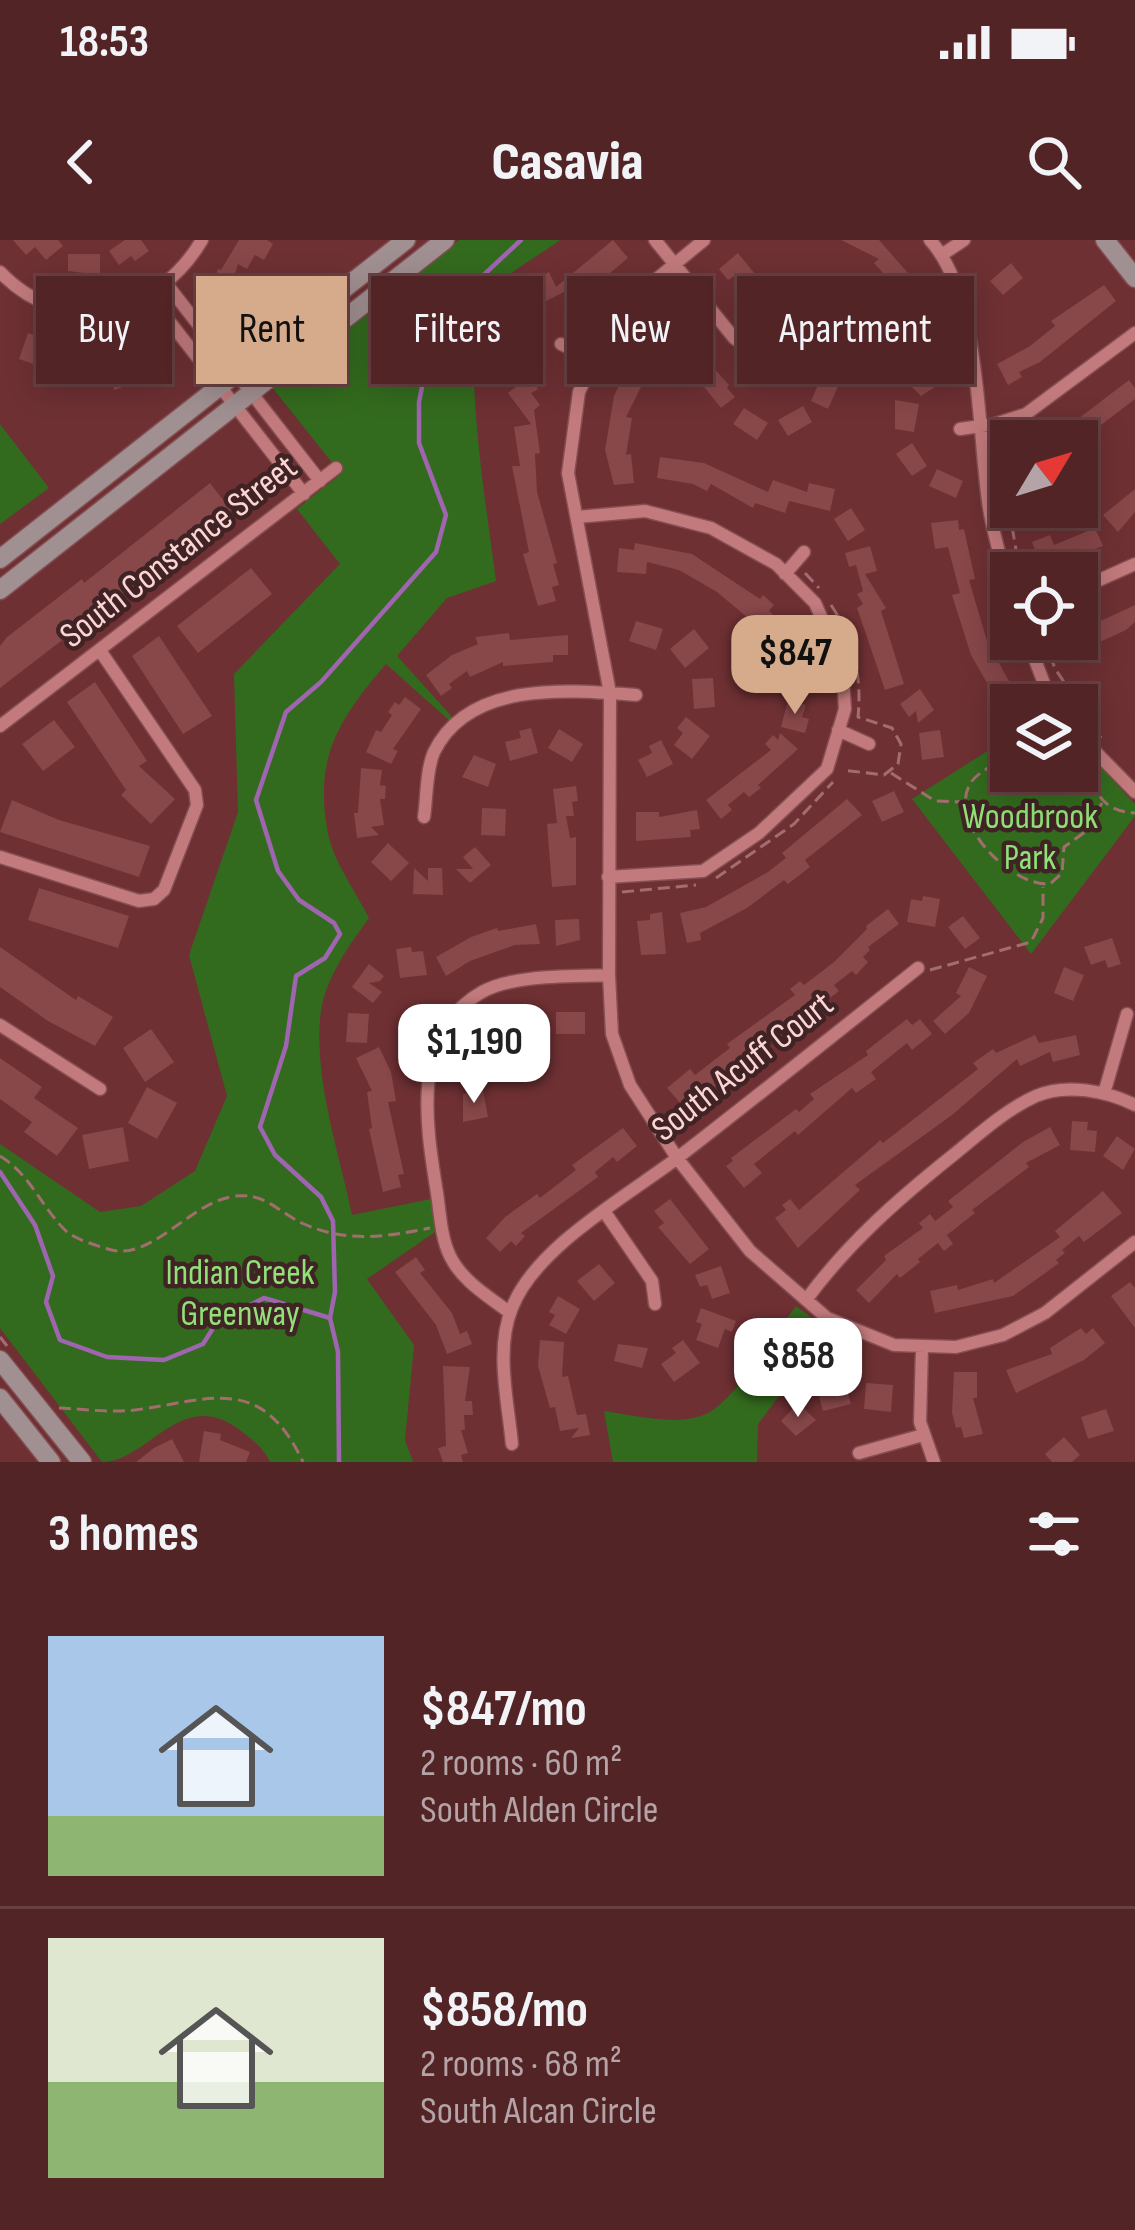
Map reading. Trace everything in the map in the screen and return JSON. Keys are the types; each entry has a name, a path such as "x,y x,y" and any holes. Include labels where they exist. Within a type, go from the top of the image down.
{"main road":[{"path":"347,287 406,240"},
{"path":"0,590 445,240"},
{"path":"1105,240 1135,278"},
{"path":"0,559 223,384"},
{"path":"0,1360 82,1462"},
{"path":"0,1398 50,1462"}],"street":[{"path":"171,276 202,240"},
{"path":"655,240 737,340"},
{"path":"661,276 704,240"},
{"path":"930,240 943,254 961,297 1000,552"},
{"path":"943,254 964,240"},
{"path":"0,272 36,300"},
{"path":"172,292 196,323"},
{"path":"172,325 304,494"},
{"path":"960,429 1026,414 1135,333"},
{"path":"562,344 567,346"},
{"path":"243,384 320,481"},
{"path":"582,384 568,473 610,693 612,1034 630,1085 677,1158 750,1251 806,1300 827,1318 894,1345 956,1347 1010,1331 1046,1313 1135,1242"},
{"name":"South Constance Street","path":"0,726 336,468"},
{"path":"577,517 645,511 711,528 776,564 794,563 842,664 845,709 827,770 759,833 703,871 608,877"},
{"path":"1098,581 1135,564"},
{"path":"0,857 139,901 154,899 164,890 197,805 195,790 100,652"},
{"path":"424,817 432,755 455,722 489,703 529,693 636,695"},
{"path":"838,730 869,744"},
{"path":"1098,754 1135,792"},
{"name":"South Acuff Court","path":"509,1312 523,1285 581,1227 677,1158 918,968"},
{"path":"512,1444 504,1360 509,1312 468,1281 448,1255 427,1131 428,1068 448,1019 484,991 539,978 609,975"},
{"path":"1105,1090 1126,1014"},
{"path":"0,1025 100,1089"},
{"path":"419,1026 442,1036"},
{"path":"806,1300 842,1251 896,1202 995,1121 1040,1094 1105,1090 1135,1105"},
{"path":"604,1211 652,1282 655,1304"},
{"path":"922,1347 919,1398 923,1435 934,1462"},
{"path":"859,1453 923,1435"}],"path":[{"path":"608,893 704,884 794,824 844,769 875,777 890,772 900,755 898,735 881,722 858,717 855,660 844,626 814,582 794,563"},
{"path":"1051,660 1103,740"},
{"path":"990,768 972,780 964,802 976,836 1018,879 1050,884 1062,873 1064,848 1085,832 1102,803"},
{"path":"890,772 934,801 964,802"},
{"path":"1097,792 1102,803 1115,811 1135,813"},
{"path":"918,968 937,971 1031,942 1043,918 1044,885"},
{"path":"0,1156 32,1182 68,1233 114,1252 135,1251 179,1221 234,1196 260,1197 318,1229 345,1236 376,1239 442,1225"},
{"path":"57,1408 129,1411 224,1396 255,1405 283,1430 304,1462"}],"green space":[{"name":"Indian Creek Greenway","path":"459,240 560,240 508,276 413,276"},
{"name":"Indian Creek Greenway","path":"371,308 371,384 474,384 496,581 447,598 397,656 454,719 451,722 386,664 343,721 324,782 331,844 369,918 331,978 320,1019 324,1093 352,1215 431,1199 435,1232 367,1279 414,1345 405,1440 413,1462 270,1462 245,1434 223,1420 203,1416 168,1428 119,1459 102,1462 0,1328 0,1144 100,1212 141,1206 195,1171 227,1096 189,955 238,812 234,674 340,564 297,509 341,474 271,386 347,384 347,327"},
{"path":"0,424 49,488 0,524"},
{"name":"Woodbrook Park","path":"990,749 990,792 1098,792 1098,764 1135,804 1135,816 1031,954 912,799"},
{"path":"796,1306 828,1330 758,1424 757,1462 613,1462 604,1411 669,1420 706,1414 742,1381"}],"building":[{"path":"13,240 58,240 63,246 46,260 35,247 26,255"},
{"path":"125,240 141,240 149,251 119,265 109,251"},
{"path":"239,240 273,244 264,260 255,255 247,269 238,264 234,276 216,276"},
{"path":"613,240 628,258 607,276 569,276"},
{"path":"841,240 879,240 911,276 886,276 874,263 879,259"},
{"path":"738,253 755,274 728,280 719,269"},
{"path":"68,254 100,254 100,275 68,271"},
{"path":"1011,263 1023,278 1003,295 990,281"},
{"path":"549,272 556,287 567,278 567,290 546,301 541,276"},
{"path":"1104,285 1116,301 1008,385 997,364 1030,346 1055,326 1051,321"},
{"path":"28,333 36,336 36,365 19,359"},
{"path":"713,367 735,397 721,408 702,384 713,384"},
{"path":"1129,380 1135,388 1135,399 1098,427 1098,420 1077,420"},
{"path":"520,384 534,384 538,389 531,393 540,405 534,410 540,453 535,454 537,492 559,585 552,587 556,601 538,606 523,554 529,552 512,466 520,466 514,427 531,424 508,393"},
{"path":"620,384 642,384 626,417 632,418 626,455 631,454 634,483 614,485 605,450"},
{"path":"818,384 839,384 828,409 811,401"},
{"path":"909,384 939,384 921,396"},
{"path":"895,400 919,404 914,432 895,429"},
{"path":"803,406 812,422 788,436 778,420"},
{"path":"744,408 768,423 757,440 733,424"},
{"path":"912,443 927,466 912,476 896,454"},
{"path":"660,457 704,463 768,492 773,480 807,492 809,483 835,489 830,511 789,501 785,513 755,503 753,508 711,484 707,491 657,478"},
{"path":"937,469 963,481 956,498 929,486"},
{"path":"210,483 231,510 0,688 0,646 7,637"},
{"path":"1135,489 1135,512 1118,532 1103,515"},
{"path":"851,508 865,530 848,541 834,519"},
{"path":"958,520 959,530 964,529 975,579 969,580 990,660 997,660 1011,684 990,684 990,688 971,655 952,595 960,593 948,547 935,549 931,523"},
{"path":"1095,528 1103,546 1086,552 1031,552 1035,550 1032,542 1050,535 1054,545"},
{"path":"635,543 692,554 760,599 763,595 774,605 769,611 786,626 791,624 804,649 800,651 809,689 790,693 784,667 789,666 769,626 765,632 717,592 679,570 647,562 646,574 617,572 619,548 634,550"},
{"path":"870,546 877,571 865,574 886,608 881,611 904,684 885,690 857,608 863,604 857,594 863,591 856,565 849,567 845,553"},
{"path":"251,568 272,594 198,653 177,626"},
{"path":"1135,605 1135,622 1098,643 1098,622"},
{"path":"636,621 663,629 656,650 629,641"},
{"path":"694,629 709,648 685,668 670,649"},
{"path":"509,633 510,640 568,635 568,655 553,655 553,662 503,666 503,662 470,677 467,671 441,696 426,675 452,655 478,644 475,637"},
{"path":"159,636 212,716 183,734 132,656"},
{"path":"713,678 715,707 694,709 692,679"},
{"path":"95,682 147,761 139,766 175,799 151,824 121,795 126,790 67,702"},
{"path":"920,689 934,710 918,723 916,711 909,717 900,704"},
{"path":"405,697 421,709 393,749 398,751 391,764 366,752 376,730 381,732 392,715 388,712 395,702 399,705"},
{"path":"788,700 806,705 805,733 781,727"},
{"path":"686,717 710,736 692,759 674,745 683,733 677,728"},
{"path":"54,720 75,747 43,771 22,744"},
{"path":"531,728 538,753 510,761 505,742 521,738 519,731"},
{"path":"559,729 583,744 572,762 548,748"},
{"path":"940,730 944,757 922,760 919,733"},
{"path":"780,733 798,749 758,785 761,788 749,797 744,792 728,805 732,810 721,819 706,800 771,750 765,744 773,735 778,740"},
{"path":"661,740 673,764 647,777 638,760 652,753 649,746"},
{"path":"474,755 496,764 488,787 462,777"},
{"path":"361,768 382,770 384,825 371,827 379,835 357,838 354,813 358,813"},
{"path":"576,786 574,816 566,816 570,838 576,837 576,885 552,887 547,824 557,823 553,789"},
{"path":"894,791 904,812 882,822 872,801"},
{"path":"847,799 862,815 805,860 810,867 700,933 701,940 687,943 680,913 706,907 768,872 786,858 782,853"},
{"path":"12,800 59,820 150,846 139,877 0,832"},
{"path":"482,808 506,809 505,836 481,835"},
{"path":"697,810 700,829 690,830 691,837 636,841 636,812 659,812 659,817"},
{"path":"388,843 409,863 391,881 371,862"},
{"path":"475,847 491,865 470,883 456,869 473,869 463,857"},
{"path":"414,868 428,881 428,868 442,868 443,895 413,894"},
{"path":"39,888 129,916 118,948 28,920"},
{"path":"923,896 940,899 935,927 907,922 911,899 922,901"},
{"path":"888,909 899,924 868,947 863,957 868,962 856,975 852,971 834,985 839,991 827,1000 824,996 798,1021 794,1016 778,1028 783,1034 750,1050 755,1056 697,1101 693,1096 682,1105 667,1088 690,1069 695,1075 730,1048 727,1044 795,995 790,989 800,981 804,985 834,962"},
{"path":"662,912 666,954 641,955 637,921"},
{"path":"963,916 980,938 965,949 948,927"},
{"path":"579,919 580,940 556,946 555,920"},
{"path":"536,924 540,944 515,945 470,961 446,976 436,957 497,928"},
{"path":"1112,938 1121,964 1108,968 1105,960 1091,965 1084,947"},
{"path":"0,947 76,1000 78,996 113,1017 95,1046 0,987"},
{"path":"411,947 412,952 423,951 427,975 400,978 396,949"},
{"path":"369,964 384,976 369,983 382,992 373,1003 352,987"},
{"path":"969,967 987,976 969,1013 945,1034 933,1021 961,996 956,993"},
{"path":"1064,967 1084,975 1073,1001 1054,993"},
{"path":"556,1012 585,1012 585,1034 556,1034"},
{"path":"348,1013 369,1014 367,1043 346,1042"},
{"path":"518,1015 522,1023 534,1016 544,1034 518,1047 505,1021"},
{"path":"907,1019 912,1025 920,1019 932,1034 912,1050 907,1043 871,1072 876,1079 856,1093 852,1088 798,1135 795,1131 754,1164 762,1173 744,1188 726,1166 731,1158 796,1109 799,1112 814,1099 810,1094 868,1055 866,1051"},
{"path":"151,1029 174,1062 145,1082 123,1048"},
{"path":"483,1033 502,1047 485,1070 467,1057"},
{"path":"1035,1035 1039,1043 1076,1035 1080,1055 1053,1062 1050,1052 1020,1066 1017,1059 952,1115 855,1185 860,1190 798,1248 775,1218 786,1210 782,1205 790,1199 799,1210 880,1140 883,1143 978,1069 973,1063 993,1049 996,1053"},
{"path":"379,1047 391,1072 396,1101 388,1102 404,1174 398,1175 401,1187 383,1192 369,1129 367,1092 372,1091 356,1058"},
{"path":"0,1058 42,1087 34,1098 78,1128 57,1156 24,1132 32,1122 0,1099"},
{"path":"147,1087 177,1103 157,1139 128,1123"},
{"path":"483,1090 488,1117 463,1122 463,1094"},
{"path":"1072,1121 1088,1122 1087,1130 1097,1131 1095,1152 1070,1150"},
{"path":"123,1127 129,1161 89,1169 82,1135"},
{"path":"1050,1127 1060,1145 1026,1163 1029,1167 972,1210 975,1213 947,1235 953,1244 944,1251 938,1243 869,1303 856,1290 886,1260 884,1256 923,1228 919,1223 930,1214 935,1221 953,1207 948,1201 1023,1142"},
{"path":"623,1128 637,1146 617,1162 613,1157 595,1172 598,1177 521,1233 525,1236 516,1246 511,1241 500,1252 486,1238 505,1217 537,1194 540,1198 576,1170 572,1165"},
{"path":"1117,1136 1135,1149 1123,1170 1103,1156"},
{"path":"1103,1191 1122,1213 1084,1242 1079,1236 1044,1274 1013,1296 935,1313 930,1291 957,1285 958,1290 993,1279 994,1283 1060,1237 1055,1231"},
{"path":"670,1199 709,1249 690,1264 658,1227 664,1223 654,1211"},
{"path":"416,1257 425,1270 420,1273 452,1313 460,1334 467,1331 472,1344 447,1354 436,1325 395,1272"},
{"path":"599,1264 615,1283 594,1301 577,1281"},
{"path":"721,1266 730,1293 712,1299 707,1285 700,1287 695,1275"},
{"path":"1130,1282 1135,1288 1135,1328 1111,1296"},
{"path":"558,1296 580,1309 566,1334 549,1325 555,1315 549,1312"},
{"path":"701,1308 736,1321 732,1332 725,1329 718,1348 696,1340"},
{"path":"1081,1328 1086,1334 1093,1328 1105,1343 1084,1360 1016,1393 1006,1370 1052,1354 1050,1348"},
{"path":"540,1340 564,1342 562,1377 568,1376 577,1415 586,1414 590,1435 571,1438 579,1428 560,1431 538,1366"},
{"path":"683,1340 700,1363 674,1382 661,1364 676,1353 672,1348"},
{"path":"618,1344 648,1348 642,1368 614,1361"},
{"path":"443,1366 470,1367 465,1401 472,1401 473,1415 464,1415 465,1430 461,1430 468,1453 461,1455 463,1462 443,1462 438,1448 446,1446"},
{"path":"954,1372 977,1372 977,1398 973,1398 983,1434 964,1438 961,1427 956,1428"},
{"path":"845,1383 851,1404 823,1411 817,1390"},
{"path":"866,1383 893,1385 891,1412 864,1409"},
{"path":"798,1403 816,1420 796,1436 781,1421"},
{"path":"1106,1409 1114,1431 1088,1439 1081,1417"},
{"path":"204,1431 221,1434 220,1440 250,1452 246,1462 199,1462"},
{"path":"1064,1437 1080,1455 1072,1462 1052,1462 1045,1454"},
{"path":"172,1439 184,1462 136,1462 154,1448"}],"waterway":[{"path":"330,1318 335,1292 333,1221 321,1197 275,1155 260,1127 286,1046 296,976 325,958 340,934 334,923 299,900 278,871 256,800 286,712 321,682 436,552 446,515 419,443 419,402 429,352 445,311 521,240"},
{"path":"0,1172 35,1225 53,1276 46,1302 60,1340 107,1357 164,1360 203,1344 217,1322 264,1298 330,1318 338,1352 339,1462"}]}
